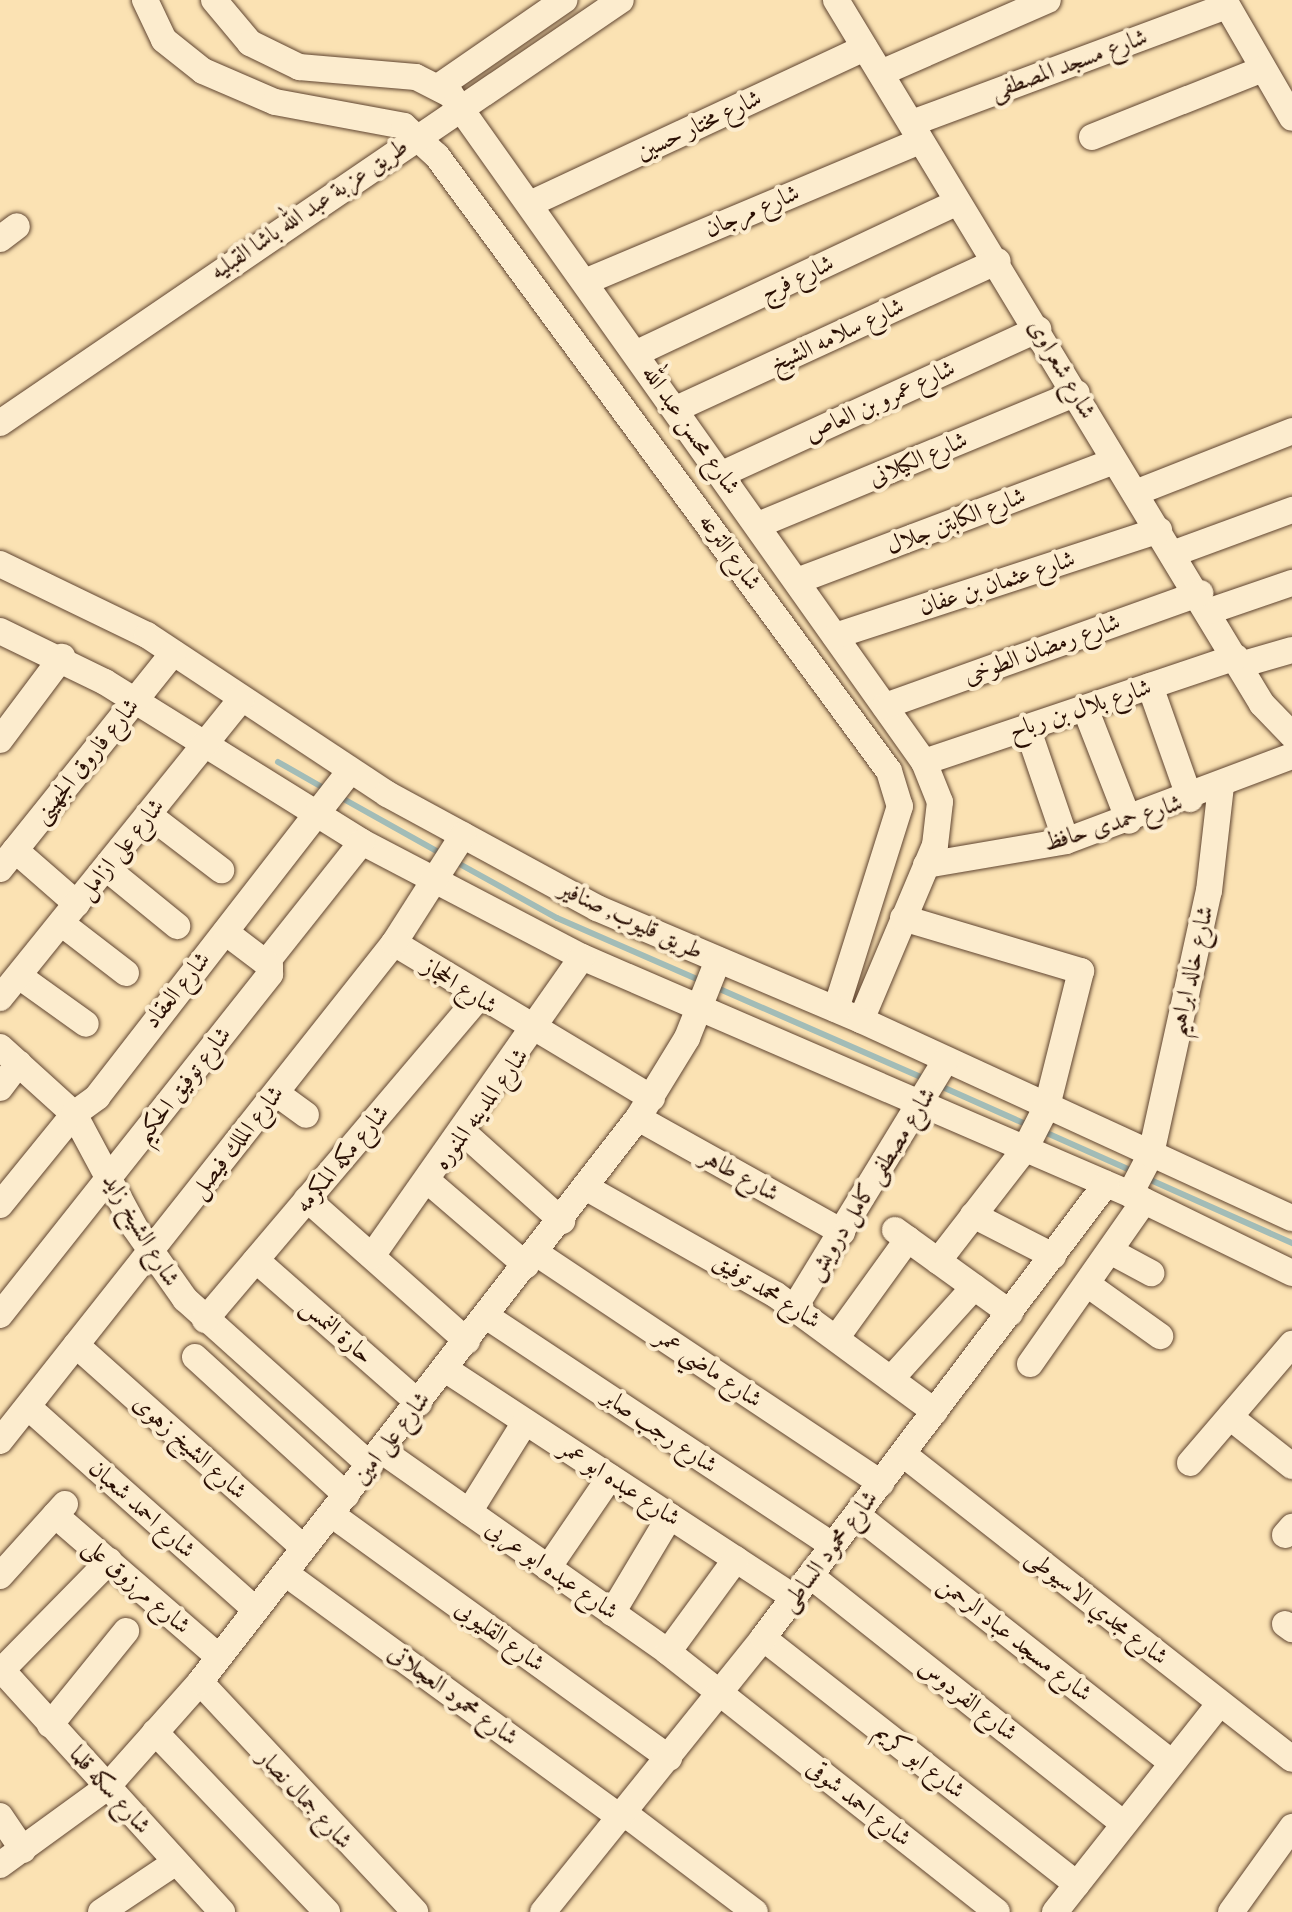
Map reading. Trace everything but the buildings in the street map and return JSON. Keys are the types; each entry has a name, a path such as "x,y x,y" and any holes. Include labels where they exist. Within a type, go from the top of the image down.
{"street":[{"path":"145,0 164,40 203,71 275,102 385,120 417,135"},
{"path":"214,0 250,43 299,67 441,85 564,0"},
{"name":"طريق عزبة عبد الله باشا القبليه","path":"0,423 417,135 621,0"},
{"name":"شارع شعراوى","path":"836,0 956,203 998,261 1114,461 1175,553 1238,661 1292,735"},
{"path":"881,73 1048,0"},
{"path":"1226,3 1292,118"},
{"name":"شارع مسجد المصطفى","path":"915,132 1226,3"},
{"name":"شارع مختار حسين","path":"532,203 865,48"},
{"path":"1092,137 1263,69"},
{"name":"شارع محسن عبد الله","path":"441,85 463,107 532,203 924,762 940,802 926,865 861,1020"},
{"name":"شارع مرجان","path":"587,281 915,132"},
{"name":"شارع الترعه","path":"417,135 495,228 896,781 897,819 836,1009"},
{"name":"شارع فرج","path":"637,353 956,203"},
{"name":"شارع سلامه الشيخ","path":"676,409 998,261"},
{"name":"شارع عمرو بن العاص","path":"722,474 1038,329"},
{"name":"شارع الكيلانى","path":"758,525 1077,393"},
{"path":"1135,493 1292,431"},
{"name":"شارع الكابتن جلال","path":"797,581 1114,461"},
{"path":"1175,553 1292,510"},
{"name":"شارع عثمان بن عفان","path":"835,636 1159,530"},
{"name":"طريق قليوب, صنافير","path":"0,564 173,653 350,771 597,908 861,1020 1292,1218"},
{"name":"شارع رمضان الطوخى","path":"885,706 1205,602 1292,583"},
{"path":"0,631 62,657 362,842 582,957 698,1013 924,1105 1127,1193 1292,1273"},
{"name":"شارع بلال بن رباح","path":"924,762 1150,686 1238,661 1292,650"},
{"name":"شارع فاروق الجهينى","path":"8,860 173,653"},
{"path":"0,740 62,657"},
{"path":"1150,686 1190,799"},
{"name":"شارع على ازامل","path":"0,998 241,699"},
{"path":"1085,708 1129,821"},
{"path":"1027,727 1066,841"},
{"name":"شارع حمدى حافظ","path":"926,865 1066,841 1190,799 1292,756"},
{"name":"شارع العقاد","path":"0,1205 74,1114 97,1097 225,932 320,817 350,771"},
{"name":"شارع خالد ابراهيم","path":"1127,1193 1151,1154 1209,891 1221,786"},
{"path":"149,815 221,870"},
{"name":"شارع الملك فيصل","path":"0,1441 394,943 439,882 463,835"},
{"name":"شارع توفيق الحكيم","path":"0,1315 110,1179 362,842"},
{"path":"8,860 69,914 126,973"},
{"path":"106,868 177,926"},
{"path":"903,918 1077,966 1047,1106 1025,1149 938,1261"},
{"path":"225,932 268,964"},
{"name":"شارع الحجاز","path":"394,943 645,1108"},
{"name":"شارع المدينه المنوره","path":"372,1256 535,1033 582,957"},
{"name":"شارع على امين","path":"0,1865 106,1788 200,1682 562,1221 645,1108 698,1013 718,960"},
{"path":"19,976 86,1024"},
{"name":"شارع مكه المكرمه","path":"205,1320 478,998"},
{"path":"0,1088 10,1055"},
{"name":"شارع الشيخ زايد","path":"10,1055 74,1114 150,1253 205,1320 376,1458"},
{"name":"شارع مصطفى كامل درويش","path":"795,1307 924,1105 946,1060"},
{"path":"276,1093 306,1115"},
{"name":"شارع طاهر","path":"645,1108 842,1232"},
{"path":"464,1133 562,1221"},
{"name":"شارع ماضي عمر","path":"429,1182 531,1259 881,1483"},
{"name":"شارع محمد توفيق","path":"587,1188 795,1307 935,1412"},
{"path":"1030,1364 1110,1251 1127,1193"},
{"name":"شارع محمود الساطى","path":"543,1912 720,1694 1053,1256 1127,1193"},
{"path":"307,1199 467,1341"},
{"path":"973,1215 1053,1256"},
{"path":"837,1337 901,1234 1010,1313"},
{"path":"1110,1251 1151,1273"},
{"name":"حارة النمس","path":"256,1260 419,1403"},
{"path":"1087,1284 1160,1336"},
{"path":"891,1379 974,1287"},
{"name":"شارع رجب صابر","path":"486,1316 833,1546"},
{"path":"1190,1463 1292,1344"},
{"name":"شارع الشيخ زهوى","path":"76,1345 304,1548"},
{"name":"شارع القليوبى","path":"195,1357 338,1504 669,1758"},
{"name":"شارع عبده ابو عمر","path":"445,1369 794,1597"},
{"name":"شارع احمد شعبان","path":"28,1407 256,1610"},
{"path":"1230,1417 1292,1466"},
{"path":"469,1512 525,1422"},
{"name":"شارع مجدي الاسيوطى","path":"903,1454 1292,1759"},
{"name":"شارع عبده ابو عربى","path":"376,1458 469,1512 668,1652 720,1694"},
{"path":"548,1568 610,1477"},
{"name":"شارع مرزوق على","path":"0,1576 60,1509 109,1561 219,1657"},
{"name":"شارع مسجد عباد الرحمن","path":"857,1515 1172,1763"},
{"path":"612,1613 670,1516"},
{"path":"668,1652 736,1559"},
{"path":"1,1669 109,1561"},
{"name":"شارع محمود العجلاتى","path":"285,1573 755,1912"},
{"name":"شارع الفردوس","path":"811,1576 1124,1824"},
{"path":"50,1725 126,1631"},
{"name":"شارع ابو كريم","path":"763,1638 1077,1884"},
{"name":"شارع سكه قلما","path":"1,1669 222,1912"},
{"name":"شارع جمال نصار","path":"200,1682 415,1912"},
{"name":"شارع احمد شوقى","path":"720,1694 997,1912"},
{"path":"1055,1912 1220,1703"},
{"path":"155,1732 327,1912"},
{"path":"0,1816 23,1850"},
{"path":"1231,1912 1292,1827"},
{"path":"101,1912 176,1862"}],"waterway":[{"path":"278,762 327,790"},
{"path":"340,797 442,854"},
{"path":"456,862 557,918 701,981"},
{"path":"715,987 928,1080"},
{"path":"938,1085 1030,1126"},
{"path":"1040,1130 1132,1171"},
{"path":"1146,1178 1292,1243"}]}
